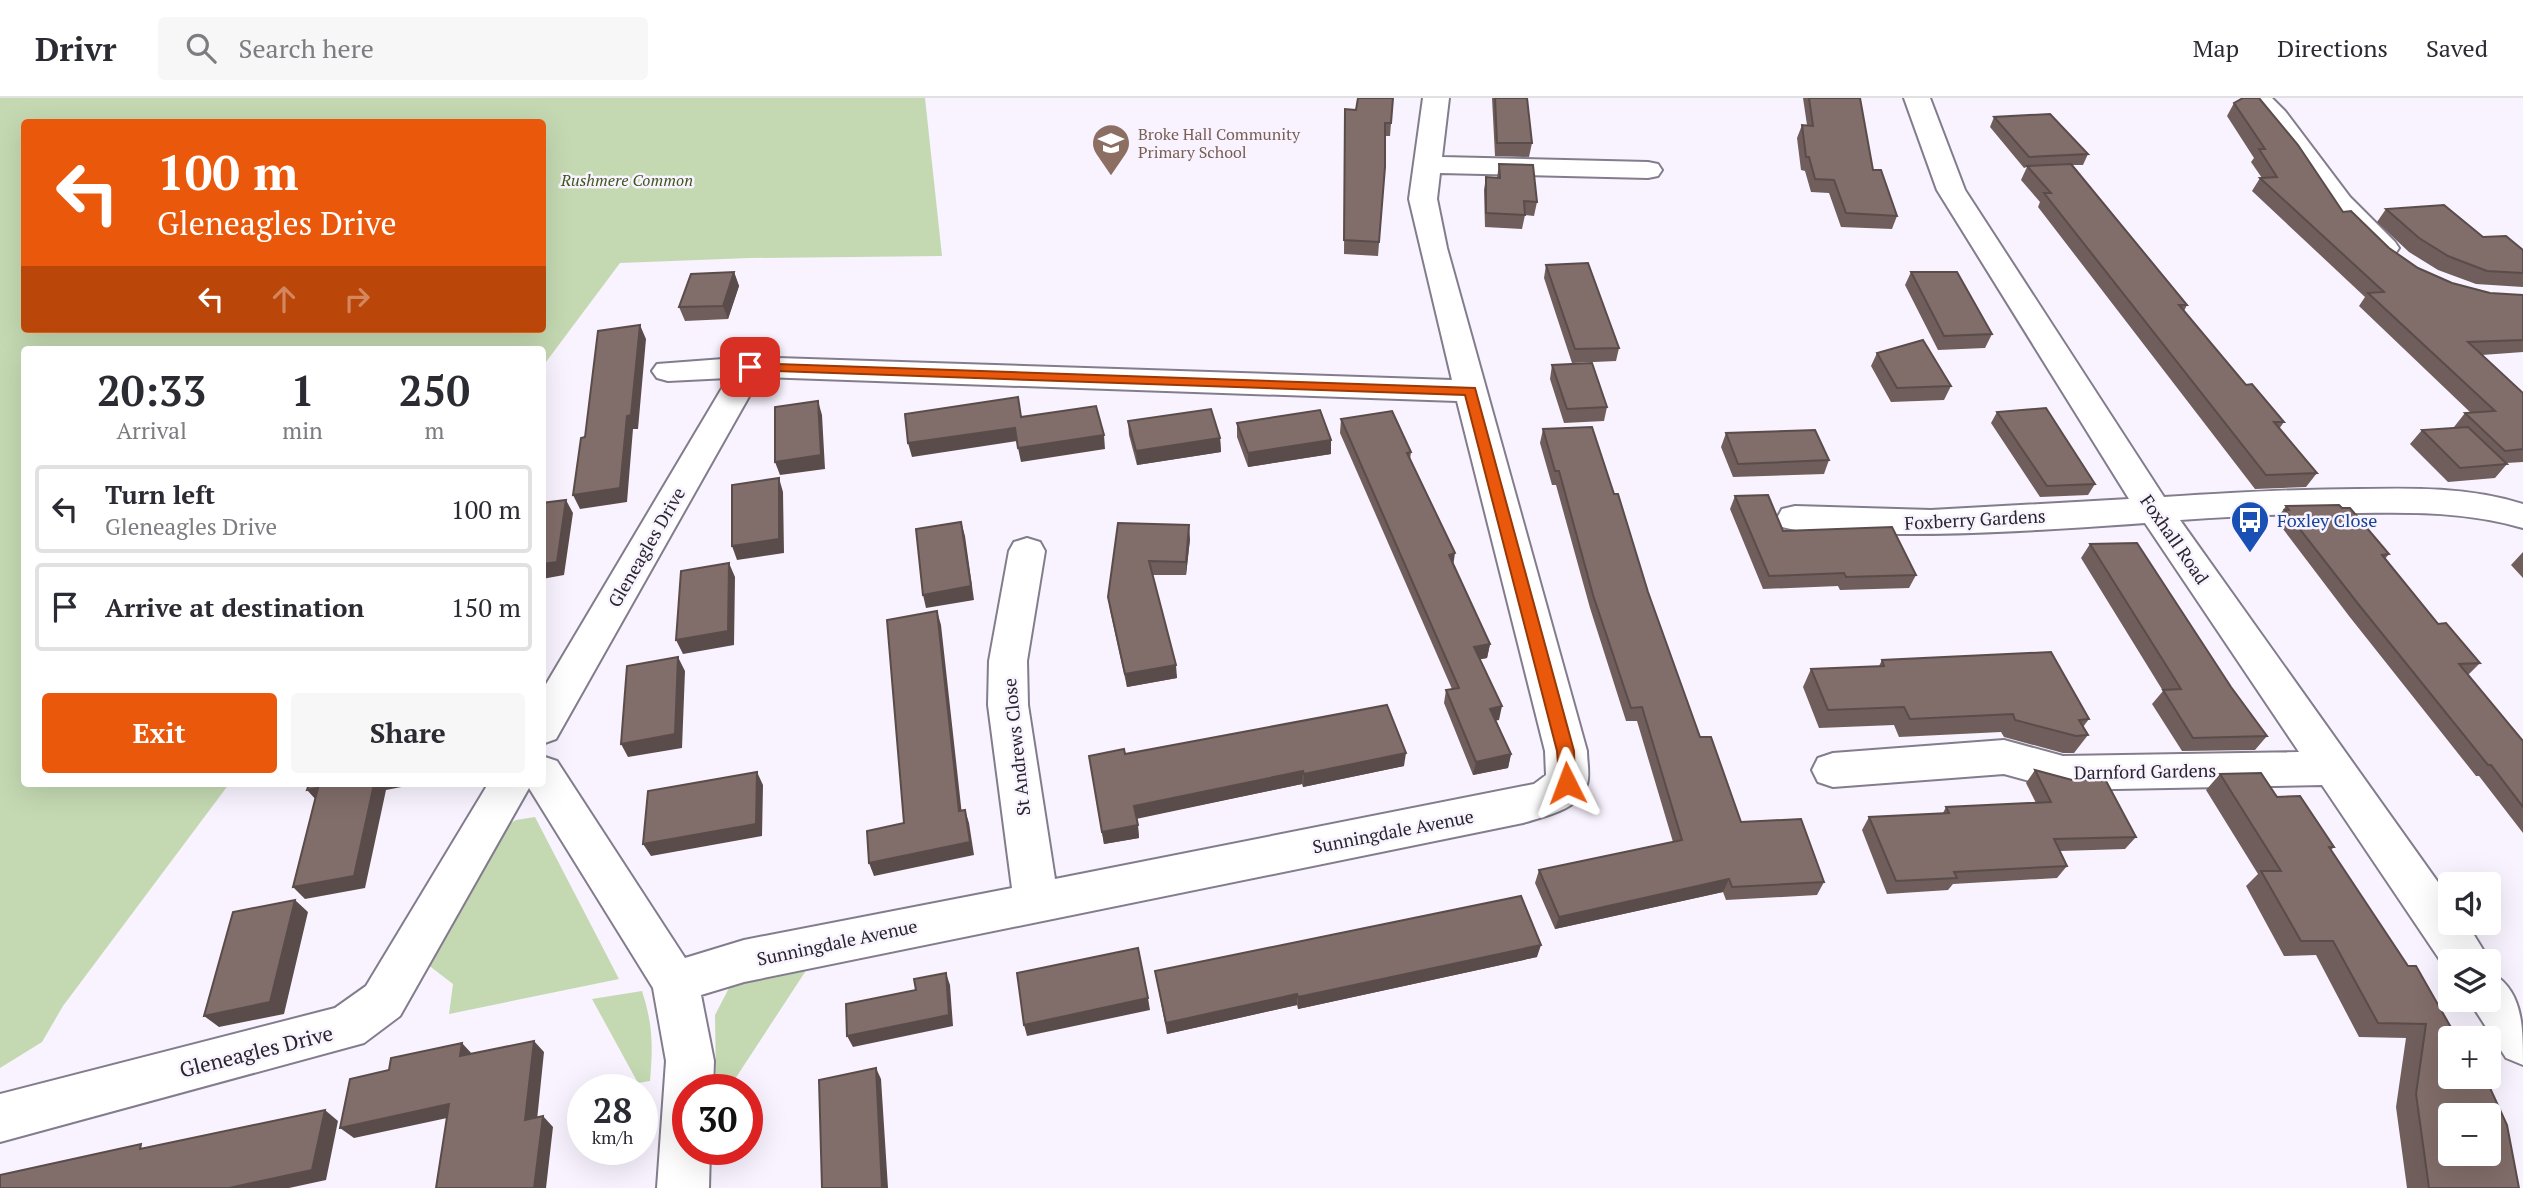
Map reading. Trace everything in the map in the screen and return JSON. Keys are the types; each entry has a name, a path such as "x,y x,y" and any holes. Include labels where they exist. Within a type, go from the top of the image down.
{"street":[{"name":"Sunningdale Avenue","path":"675,982 744,961 1523,805 1547,798 1567,783 1566,751 1433,248 1423,199 1436,98"},
{"name":"Foxhall Road","path":"1917,98 1951,190 2155,510 2459,949"},
{"path":"2258,98 2276,116 2340,203 2403,264"},
{"path":"1426,165 1610,159 1648,170"},
{"path":"668,371 750,367 1471,391"},
{"name":"Gleneagles Drive","path":"546,721 750,367"},
{"path":"2155,510 2279,502 2460,501 2503,509 2523,516"},
{"name":"Foxberry Gardens","path":"1795,518 1855,524 2155,510"},
{"name":"St Andrews Close","path":"1027,551 1008,662 1008,705 1036,901"},
{"name":"Darnford Gardens","path":"1833,770 2004,757 2063,773 2333,768"},
{"path":"546,779 675,982 690,1062 689,1074"},
{"name":"Gleneagles Drive","path":"0,1118 347,1027 383,1001 508,787"},
{"path":"2501,1011 2523,1042"},
{"path":"683,1188 684,1165"}],"green space":[{"name":"Rushmere Common","path":"0,98 925,98 942,256 750,258 620,263 546,362 546,346 21,346 21,787 227,787 63,1006 42,1042 0,1068"},
{"path":"535,817 619,979 449,1014 453,984 423,961 497,830 516,820"},
{"path":"807,969 738,1074 716,1074 715,1015 729,988 751,973"},
{"path":"642,991 650,1025 651,1074 633,1074 592,999"}],"building":[{"path":"1358,98 1393,98 1391,123 1385,123 1385,167 1379,242 1344,240 1345,109 1356,110"},
{"path":"1495,98 1527,98 1532,143 1497,143"},
{"path":"1809,98 1860,98 1873,170 1881,170 1897,216 1846,213 1834,180 1815,179 1809,157 1806,157 1802,125 1813,126"},
{"path":"2243,98 2259,98 2298,145 2343,212 2351,211 2389,248 2418,268 2452,283 2490,293 2523,295 2523,340 2468,342 2523,393 2523,449 2505,451 2465,413 2495,411 2368,293 2384,292 2260,178 2277,177 2259,149 2265,149 2234,103"},
{"path":"2050,114 2088,154 2029,157 1994,117"},
{"path":"1499,164 1533,165 1537,202 1524,201 1525,215 1486,213 1486,177 1500,178"},
{"path":"2071,164 2187,305 2179,305 2246,385 2252,384 2284,422 2274,422 2317,473 2266,475 2044,193 2051,193 2027,166"},
{"path":"2444,205 2483,237 2506,236 2523,250 2523,273 2487,271 2448,256 2419,238 2386,209"},
{"path":"1588,263 1619,348 1575,349 1546,265"},
{"path":"734,272 723,306 679,307 691,274"},
{"path":"1911,272 1957,272 1992,334 1944,336"},
{"path":"640,325 620,488 573,495 581,438 585,437 598,331"},
{"path":"1923,340 1951,386 1897,388 1877,353"},
{"path":"1592,363 1607,407 1567,409 1552,365"},
{"path":"1018,397 1021,417 1096,406 1104,435 1018,448 1015,428 908,443 905,414"},
{"path":"818,401 821,455 775,462 775,407"},
{"path":"2046,408 2095,484 2047,486 1997,412"},
{"path":"1211,409 1220,438 1136,451 1128,421"},
{"path":"1320,410 1331,440 1248,453 1237,423"},
{"path":"1392,411 1411,452 1407,453 1455,553 1449,555 1490,644 1474,647 1502,706 1490,709 1511,754 1476,762 1446,690 1459,688 1341,419"},
{"path":"1592,427 1614,494 1618,494 1648,592 1700,737 1711,737 1741,822 1801,819 1824,882 1732,887 1729,879 1559,917 1539,870 1682,840 1642,707 1631,708 1593,595 1559,471 1555,471 1543,429"},
{"path":"2468,427 2507,464 2460,468 2422,430"},
{"path":"1815,430 1829,460 1738,464 1726,433"},
{"path":"779,478 779,539 732,546 732,485"},
{"path":"1768,495 1783,531 1892,527 1916,575 1846,577 1844,573 1769,576 1735,496"},
{"path":"566,500 557,562 546,563 546,502"},
{"path":"2339,505 2342,508 2350,508 2389,554 2382,555 2438,624 2446,623 2480,663 2459,664 2523,741 2523,807 2285,510 2289,510 2286,506"},
{"path":"961,522 971,586 923,595 916,529"},
{"path":"1118,523 1189,525 1186,562 1149,561 1176,665 1125,674 1108,597"},
{"path":"2137,543 2231,687 2267,736 2193,738 2163,690 2181,689 2090,544"},
{"path":"729,563 728,631 676,640 681,571"},
{"path":"937,611 959,811 965,810 970,842 869,863 867,831 904,823 887,620"},
{"path":"2051,652 2089,719 2079,720 2088,735 2076,736 2015,720 2013,714 1910,719 1904,707 1828,710 1811,669 1884,666 1882,660"},
{"path":"678,657 675,734 621,744 627,666"},
{"path":"1387,705 1406,753 1134,806 1138,825 1102,832 1089,756 1124,749 1125,754"},
{"path":"2035,770 2072,780 2105,779 2136,837 2054,839 2067,866 1954,872 1957,878 1896,881 1869,817 1949,813 1946,807 2051,802"},
{"path":"757,772 756,824 643,844 648,791"},
{"path":"2261,773 2277,797 2300,796 2334,847 2329,847 2408,966 2416,966 2438,1005 2438,1012 2442,1012 2450,1026 2438,1026 2438,1089 2490,1089 2497,1103 2438,1103 2438,1166 2501,1166 2501,1112 2507,1125 2519,1188 2429,1188 2416,1094 2426,1024 2378,1023 2333,941 2301,941 2261,871 2281,871 2220,774"},
{"path":"308,787 373,787 354,876 293,887 318,788 307,790"},
{"path":"1521,896 1541,945 1166,1023 1155,971"},
{"path":"295,900 270,1002 204,1016 233,912"},
{"path":"1138,948 1148,998 1024,1025 1017,973"},
{"path":"946,973 949,1015 847,1036 846,1004 916,990 914,979"},
{"path":"534,1041 525,1120 543,1116 534,1188 436,1188 449,1104 340,1128 350,1079 389,1070 391,1058 462,1043 460,1056"},
{"path":"876,1068 882,1188 822,1188 819,1080"},
{"path":"325,1110 312,1170 229,1188 0,1188 0,1175 141,1144 140,1149"}],"place":[{"name":"Broke Hall Community Primary School","path":"1111,177"},
{"name":"Foxley Close","path":"2250,554"}],"route":[{"path":"750,367 1471,391 1566,751 1567,783"}]}
